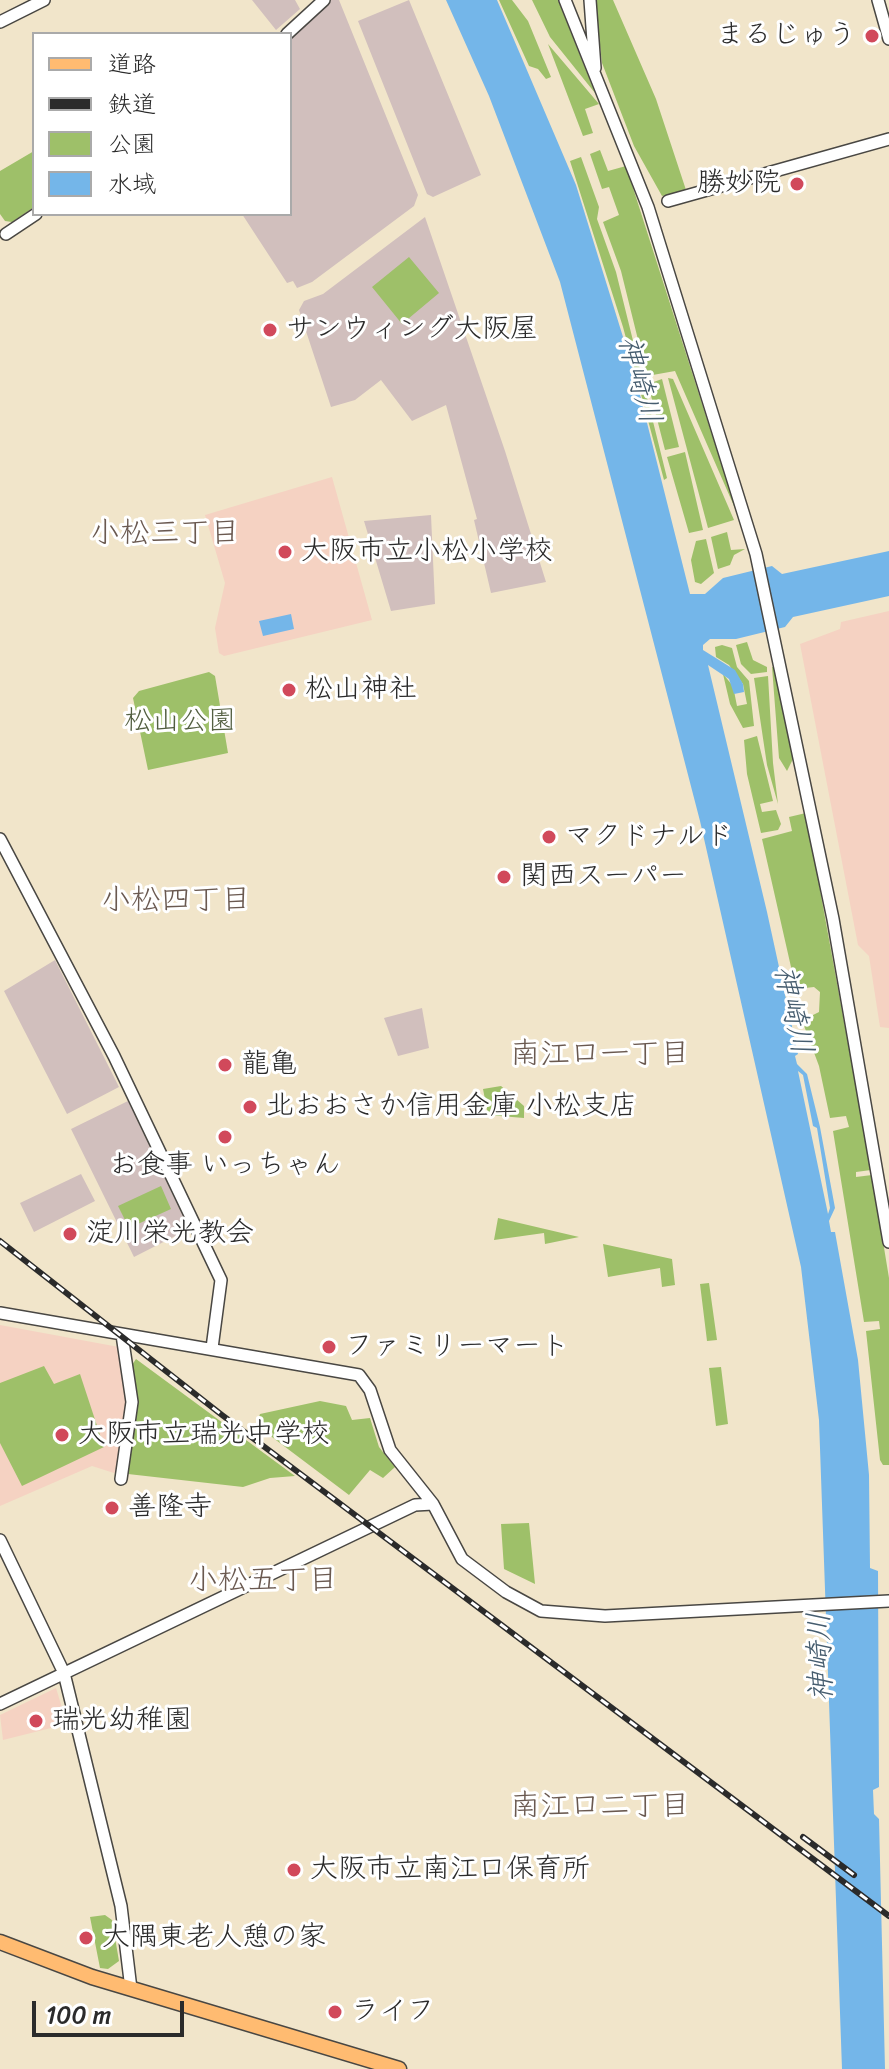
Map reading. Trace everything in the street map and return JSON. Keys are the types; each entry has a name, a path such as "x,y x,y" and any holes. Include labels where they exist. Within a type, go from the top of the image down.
{"main road":[{"path":"0,1942 131,1989 399,2069"}],"street":[{"path":"0,22 44,0"},
{"path":"289,32 324,0"},
{"path":"565,0 648,207 758,567 836,935 889,1242"},
{"path":"590,0 594,73"},
{"path":"878,0 889,39"},
{"path":"668,201 889,139"},
{"path":"6,234 33,216"},
{"path":"0,839 114,1056 221,1280 212,1348"},
{"path":"0,1313 359,1375 370,1390 390,1450 433,1504 462,1559 506,1592 541,1611 567,1616 605,1616 889,1601"},
{"path":"121,1479 132,1402 122,1335"},
{"path":"0,1704 415,1505 433,1504"},
{"path":"0,1540 64,1673 121,1906 131,1989"}],"shaded area":[{"path":"252,0 295,0 300,9 276,30"},
{"path":"331,0 339,0 418,195 414,206 312,282 297,288 293,281 287,283 243,216 292,216 292,36"},
{"path":"409,0 481,175 433,197 427,194 358,21"},
{"path":"425,217 546,582 491,593 474,520 477,519 446,405 412,421 381,380 355,400 331,407 299,310 304,301 323,294"},
{"name":"大阪市立小松小学校","path":"332,477 372,620 224,656 219,653 215,628 225,583 205,515"},
{"path":"431,515 435,604 391,611 364,521"},
{"path":"889,611 889,1028 880,1027 869,956 858,945 800,644 840,629 841,622"},
{"path":"55,960 119,1087 67,1114 4,991"},
{"path":"422,1008 429,1048 398,1056 384,1018"},
{"path":"128,1101 189,1229 134,1257 71,1129"},
{"path":"81,1174 95,1201 34,1232 20,1203"},
{"name":"大阪市立瑞光中学校","path":"0,1325 119,1347 127,1404 119,1468 114,1473 92,1466 0,1506"},
{"path":"56,1688 67,1724 3,1740 0,1715"}],"green space":[{"path":"499,0 512,0 528,21 551,77 546,79 538,69 529,66"},
{"path":"532,0 558,0 595,93 550,37"},
{"path":"595,0 613,0 656,99 686,190 662,196 634,146 602,63"},
{"path":"548,44 599,104 585,109 593,133 583,136"},
{"path":"600,150 608,171 626,166 737,513 675,371 647,376 621,271 603,222 619,215 609,187 602,189 590,154"},
{"path":"32,152 32,208 12,222 5,221 0,214 0,171"},
{"path":"581,157 599,207 597,219 616,272 667,478 664,480 623,327 570,161"},
{"path":"409,257 439,293 402,324 372,287"},
{"path":"668,378 673,379 734,520 708,528"},
{"path":"662,379 679,447 665,450 648,384"},
{"path":"685,452 703,530 689,533 667,457"},
{"path":"727,532 731,550 745,549 734,555 730,565 718,569 711,537"},
{"path":"706,539 714,573 701,584 695,582 691,560 696,541"},
{"path":"747,642 753,660 767,667 767,672 751,674 741,664 736,645"},
{"path":"722,645 732,648 737,667 749,681 754,726 743,728 730,704 723,674 733,686 737,706 747,704 743,684 729,665 716,657 715,647"},
{"path":"772,667 776,668 795,755 787,771 779,758"},
{"name":"松山公園","path":"209,672 215,676 228,753 148,770 133,698 139,691"},
{"path":"768,676 778,804 767,765 754,678"},
{"path":"757,736 773,801 760,804 762,812 776,810 781,824 778,830 761,833 747,774 744,740"},
{"path":"806,813 871,1170 856,1172 856,1177 872,1175 889,1278 889,1465 883,1465 880,1460 866,1331 880,1329 879,1321 864,1322 833,1131 849,1127 846,1116 830,1118 819,1066 803,1023 813,1021 813,1015 819,1012 820,992 814,987 796,989 762,839 792,831 789,817"},
{"path":"501,1086 524,1106 524,1118 488,1115 483,1089"},
{"path":"161,1186 171,1209 129,1228 118,1206"},
{"path":"498,1218 579,1237 545,1244 544,1233 494,1240"},
{"path":"603,1244 672,1259 675,1285 662,1287 660,1268 608,1277"},
{"path":"709,1283 717,1340 707,1341 700,1284"},
{"path":"136,1359 295,1476 270,1478 243,1487 128,1474 138,1404 132,1365"},
{"path":"44,1366 54,1384 80,1374 104,1447 22,1486 0,1443 0,1383"},
{"path":"721,1367 728,1424 716,1426 709,1368"},
{"path":"320,1401 346,1406 352,1420 370,1418 379,1447 395,1467 383,1478 370,1470 349,1495 256,1425 260,1414"},
{"path":"529,1523 535,1584 504,1569 501,1524"},
{"path":"105,1915 112,1920 119,1961 108,1969 100,1968 90,1917"}],"water":[{"path":"446,0 497,0 576,185 636,379 690,594 705,594 723,578 772,566 782,574 889,551 889,596 793,617 785,627 736,639 710,639 703,645 703,650 735,670 743,684 744,692 734,694 729,679 708,665 767,912 798,1054 795,1056 797,1064 807,1074 820,1127 835,1208 829,1221 831,1232 835,1232 858,1360 869,1475 870,1568 878,1571 879,1787 873,1790 874,1814 879,1819 885,2069 842,2069 819,1420 801,1267 700,821 560,282 489,96","holes":["798,1071 803,1075 813,1126 817,1128 830,1208 828,1214"]},
{"path":"291,614 294,629 263,636 259,621"}],"railway":[{"path":"0,1241 222,1415 889,1916"},
{"path":"803,1837 854,1875"}],"place":[{"name":"まるじゅう","path":"872,36"},
{"name":"勝妙院","path":"797,184"},
{"name":"サンウィング大阪屋","path":"270,330"},
{"name":"大阪市立小松小学校","path":"285,552"},
{"name":"松山神社","path":"289,690"},
{"name":"マクドナルド","path":"549,837"},
{"name":"関西スーパー","path":"504,877"},
{"name":"龍亀","path":"225,1065"},
{"name":"北おおさか信用金庫 小松支店","path":"250,1107"},
{"name":"お食事 いっちゃん","path":"225,1137"},
{"name":"淀川栄光教会","path":"70,1234"},
{"name":"ファミリーマート","path":"329,1347"},
{"name":"大阪市立瑞光中学校","path":"62,1435"},
{"name":"善隆寺","path":"112,1508"},
{"name":"瑞光幼稚園","path":"36,1721"},
{"name":"大阪市立南江口保育所","path":"294,1870"},
{"name":"大隅東老人憩の家","path":"86,1938"},
{"name":"ライフ","path":"335,2012"}],"district":[{"name":"小松三丁目","path":"165,534"},
{"name":"小松四丁目","path":"176,901"},
{"name":"南江口一丁目","path":"600,1055"},
{"name":"小松五丁目","path":"263,1581"},
{"name":"南江口二丁目","path":"600,1807"}],"water label":[{"name":"神崎川","path":"638,380"},
{"name":"神崎川","path":"792,1010"},
{"name":"神崎川","path":"822,1657"}]}
